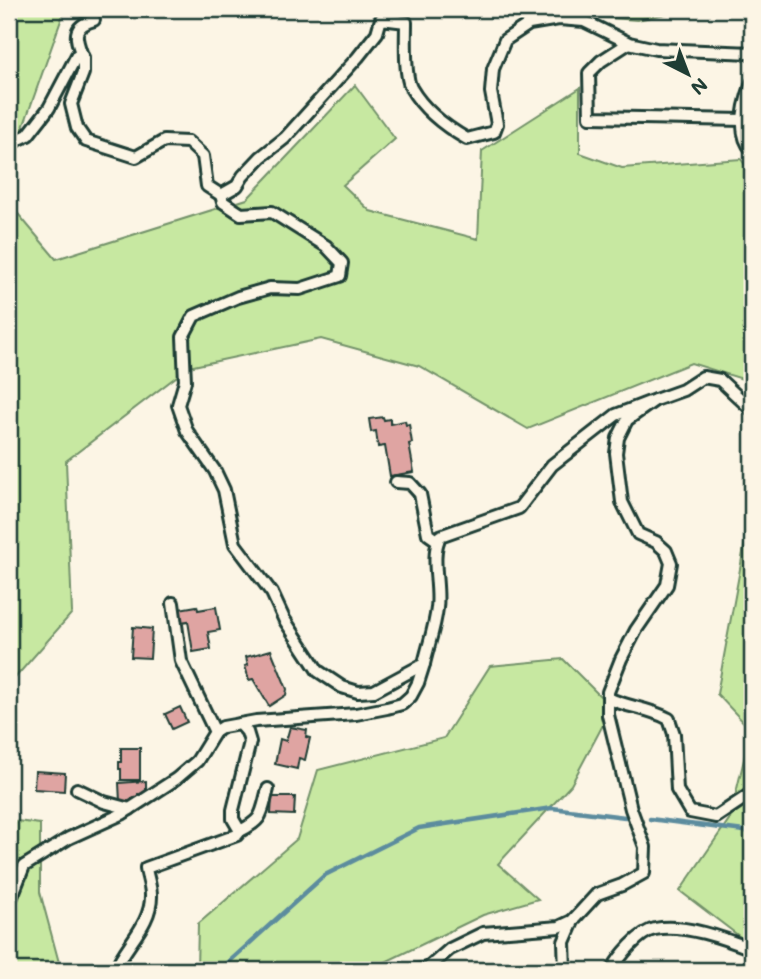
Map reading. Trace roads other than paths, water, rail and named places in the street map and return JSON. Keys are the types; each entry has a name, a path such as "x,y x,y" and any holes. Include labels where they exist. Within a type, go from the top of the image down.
{"street":[{"path":"220,195 237,186 261,157 285,138 358,57 377,33 381,19 406,22 410,86 449,129 467,139 494,132 497,124 491,92 492,69 505,40 529,24 559,19 584,21 629,43 656,49 752,53"},
{"path":"94,20 83,23 76,32 83,58 83,73 71,104 77,128 86,141 136,157 164,141 188,142 203,156 207,186 220,195 223,202 241,214 272,212 326,246 342,262 340,276 322,283 300,289 270,288 204,311 194,316 183,337 186,381 178,405 187,431 215,471 224,490 235,544 272,593 297,642 318,671 342,687 358,692 374,691 424,664"},
{"path":"629,43 601,61 589,73 590,117 744,120"},
{"path":"9,144 28,135 49,107 77,55 83,58"},
{"path":"752,83 744,120 745,142 752,150"},
{"path":"9,904 24,866 69,838 130,809 176,779 197,761 215,732 223,727 356,713 402,704 415,690 437,611 439,587 434,548 440,536 519,508 552,465 616,415 683,390 703,377 720,380 752,410"},
{"path":"565,970 564,942 574,919 597,894 644,873 645,847 631,809 608,715 608,692 636,630 667,585 671,563 666,551 656,542 638,534 622,502 616,453 618,438 627,420 655,400"},
{"path":"396,482 410,483 420,494 428,534 438,541"},
{"path":"173,603 181,661 215,732"},
{"path":"608,698 618,703 653,710 669,719 674,734 677,790 690,812 716,817 752,793"},
{"path":"240,724 247,732 250,742 233,810 233,819 240,831"},
{"path":"77,789 104,802 130,809"},
{"path":"115,970 120,956 144,923 149,909 151,894 146,867 237,835 256,823 268,789"},
{"path":"415,970 427,969 450,949 483,933 559,927 574,919"},
{"path":"611,970 621,954 653,929 688,930 724,938 752,949"}],"waterway":[{"path":"220,970 325,875 419,828 552,808 625,817"},
{"path":"650,819 752,832"}]}
